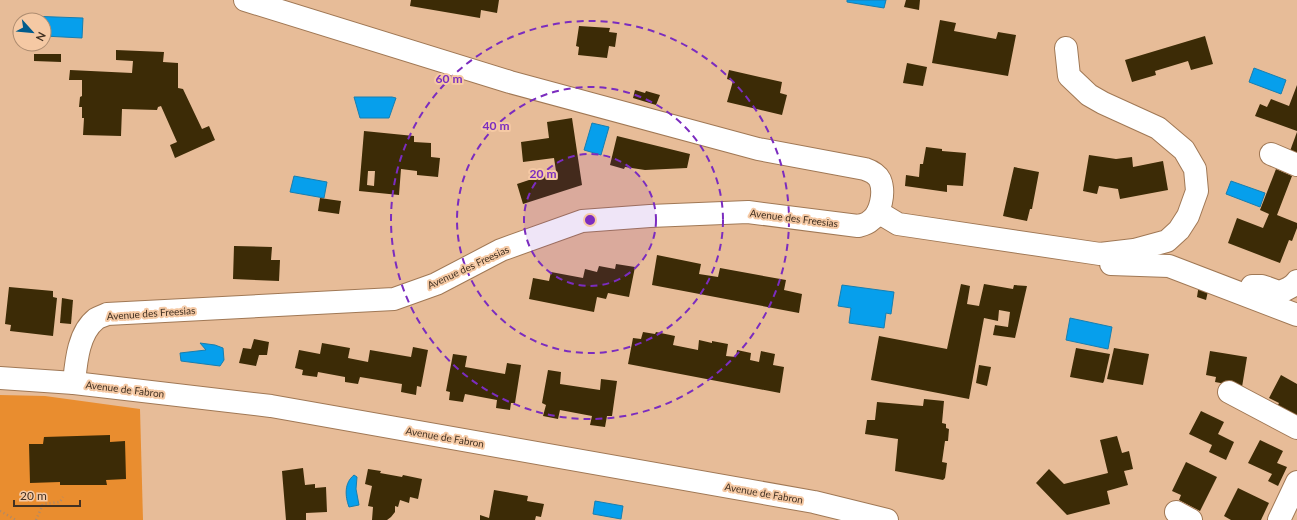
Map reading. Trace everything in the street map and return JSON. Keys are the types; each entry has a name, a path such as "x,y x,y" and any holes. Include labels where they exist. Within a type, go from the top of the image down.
{"street":[{"path":"245,0 517,84 758,148 865,169 874,173 880,180 882,194 878,212 898,224 939,244 1097,264 1169,266 1297,315"},
{"path":"898,224 1100,254 1134,250 1167,241 1179,230 1188,216 1197,190 1195,169 1184,150 1158,128 1089,95 1069,76 1066,48"},
{"path":"1271,154 1297,164"},
{"name":"Avenue des Freesias","path":"74,383 75,366 87,328 97,318 107,314 394,299 436,284 501,250 582,221 650,216 748,212 858,226 870,221 878,212"},
{"path":"1244,295 1252,286 1262,286 1279,292 1288,289 1295,284 1297,280"},
{"name":"Avenue de Fabron","path":"0,378 74,383 271,406 814,502 887,520"},
{"path":"1229,392 1297,428"},
{"path":"1279,520 1297,482"}],"path":[{"path":"36,520 43,504 60,502 62,498"},
{"path":"0,511 16,520"}],"shaded area":[{"path":"0,395 45,396 140,409 143,520 0,520"}],"water":[{"path":"847,0 886,0 884,8 847,2"},
{"path":"52,17 83,18 82,38 52,36"},
{"path":"1254,68 1286,80 1281,94 1249,82"},
{"path":"354,97 396,98 389,118 360,118"},
{"path":"592,123 609,127 601,155 584,150"},
{"path":"294,176 327,182 324,198 290,192"},
{"path":"1231,181 1265,193 1260,207 1226,194"},
{"path":"842,285 894,292 891,314 886,313 884,328 849,323 851,308 838,306"},
{"path":"1070,318 1112,327 1108,349 1066,340"},
{"path":"200,343 215,345 223,348 224,360 220,366 181,361 180,353 206,350"},
{"path":"354,475 357,477 356,489 359,505 349,507 346,490 348,482"},
{"path":"595,501 623,506 621,519 593,514"}],"building":[{"path":"411,0 499,0 497,13 481,10 480,18 410,6"},
{"path":"906,0 920,0 919,10 904,7"},
{"path":"940,20 956,23 954,31 996,39 998,32 1016,35 1008,76 932,63"},
{"path":"579,26 610,28 609,32 617,33 615,47 609,46 607,58 578,55 579,47 576,46"},
{"path":"1205,36 1213,64 1191,70 1188,61 1155,71 1156,75 1132,82 1125,60"},
{"path":"116,50 164,52 163,62 178,63 178,88 183,89 202,129 209,126 215,140 175,158 170,145 177,142 161,106 158,107 157,110 122,109 121,136 83,135 84,118 82,118 82,107 79,107 80,97 82,96 82,80 69,80 70,70 132,73 133,61 116,60"},
{"path":"34,54 61,54 61,62 34,61"},
{"path":"907,63 927,67 923,86 903,83"},
{"path":"729,70 782,82 780,93 787,95 782,115 727,102 733,81 727,79"},
{"path":"1297,85 1297,131 1255,116 1260,104 1267,107 1271,99 1289,106"},
{"path":"635,90 660,95 656,105 633,98"},
{"path":"572,118 582,185 523,204 517,184 556,171 554,158 523,162 521,142 549,138 547,122"},
{"path":"364,131 414,136 414,142 431,143 431,157 440,158 438,177 417,175 417,171 401,169 399,195 359,191","holes":["368,171 375,171 374,186 367,185"]},
{"path":"1297,132 1297,153 1290,151"},
{"path":"617,136 690,154 687,168 645,170 625,167 624,169 610,165"},
{"path":"926,147 942,149 942,151 966,153 963,186 947,185 947,192 905,186 906,175 919,177 920,164 923,164"},
{"path":"1089,155 1116,159 1132,157 1133,167 1163,161 1168,190 1120,199 1118,189 1099,186 1097,194 1083,191"},
{"path":"1014,167 1039,172 1032,209 1030,209 1027,221 1003,216"},
{"path":"1276,169 1292,176 1277,215 1297,223 1297,228 1292,241 1289,240 1280,263 1228,243 1237,218 1263,228 1269,214 1260,210"},
{"path":"320,198 341,201 339,214 318,211"},
{"path":"234,246 272,247 271,260 280,260 279,281 233,279"},
{"path":"657,255 701,264 699,274 718,277 720,268 786,280 784,290 802,294 799,313 652,285"},
{"path":"616,264 635,267 629,297 608,293 606,299 597,297 594,312 529,299 533,278 549,281 551,272 583,278 585,269 597,272 599,266 615,269"},
{"path":"961,284 970,286 967,304 979,306 984,284 1013,289 1014,285 1027,286 1015,338 993,335 995,325 1008,327 1010,312 999,310 998,321 984,318 969,399 871,380 879,336 947,349"},
{"path":"1199,284 1209,287 1206,300 1197,297"},
{"path":"9,287 53,291 53,297 57,298 53,336 10,331 11,325 5,324"},
{"path":"62,298 73,300 71,324 60,323"},
{"path":"643,332 655,334 656,332 675,336 673,345 698,350 699,340 728,344 726,356 736,357 737,350 751,353 750,360 759,362 761,351 775,354 773,365 784,367 780,393 628,364 633,338 641,339"},
{"path":"254,339 269,342 267,355 259,355 256,366 239,363 243,348 251,349"},
{"path":"322,343 350,348 348,358 368,362 370,350 411,357 413,347 428,350 421,387 417,386 416,395 401,392 402,384 360,377 358,384 345,382 345,377 318,372 317,377 302,375 303,370 295,368 299,350 320,354"},
{"path":"1076,348 1110,354 1103,383 1070,377"},
{"path":"1114,348 1149,354 1143,385 1107,379"},
{"path":"1210,351 1247,357 1242,387 1215,382 1216,377 1206,375"},
{"path":"453,354 467,356 465,367 505,374 507,363 521,365 515,403 511,403 510,410 496,408 497,400 465,394 463,402 449,400 450,392 446,391"},
{"path":"979,365 991,367 987,386 976,383"},
{"path":"548,370 561,372 560,384 600,390 601,379 617,381 612,416 607,416 605,427 590,425 592,416 560,410 558,419 543,416 546,405 542,403"},
{"path":"1281,375 1297,384 1297,419 1276,409 1279,403 1269,398"},
{"path":"924,399 944,401 942,423 946,424 946,428 949,429 948,441 945,441 942,462 947,463 945,478 943,480 895,471 898,439 865,434 867,420 875,420 877,402 923,406"},
{"path":"1201,411 1224,422 1218,434 1234,442 1226,460 1209,452 1212,445 1189,434"},
{"path":"110,435 110,442 125,441 126,479 106,480 107,485 60,485 60,482 30,483 29,444 43,444 44,437"},
{"path":"1117,436 1122,453 1129,451 1133,469 1124,471 1128,485 1107,491 1110,504 1067,515 1036,483 1049,469 1064,484 1108,473 1100,440"},
{"path":"1260,440 1283,451 1277,463 1287,467 1278,486 1268,481 1272,474 1248,463"},
{"path":"1186,462 1217,477 1200,511 1179,500 1181,495 1172,491"},
{"path":"303,468 305,485 315,484 315,488 326,487 327,512 306,513 306,520 286,520 282,471"},
{"path":"368,469 381,471 380,473 402,477 403,475 422,479 418,499 410,497 409,503 400,500 398,507 395,506 395,512 387,520 372,520 373,507 368,506 372,486 365,484"},
{"path":"1238,488 1269,503 1261,520 1231,520 1224,516"},
{"path":"494,490 528,496 527,501 544,504 541,517 536,516 535,520 480,520 480,515 489,518"}]}
